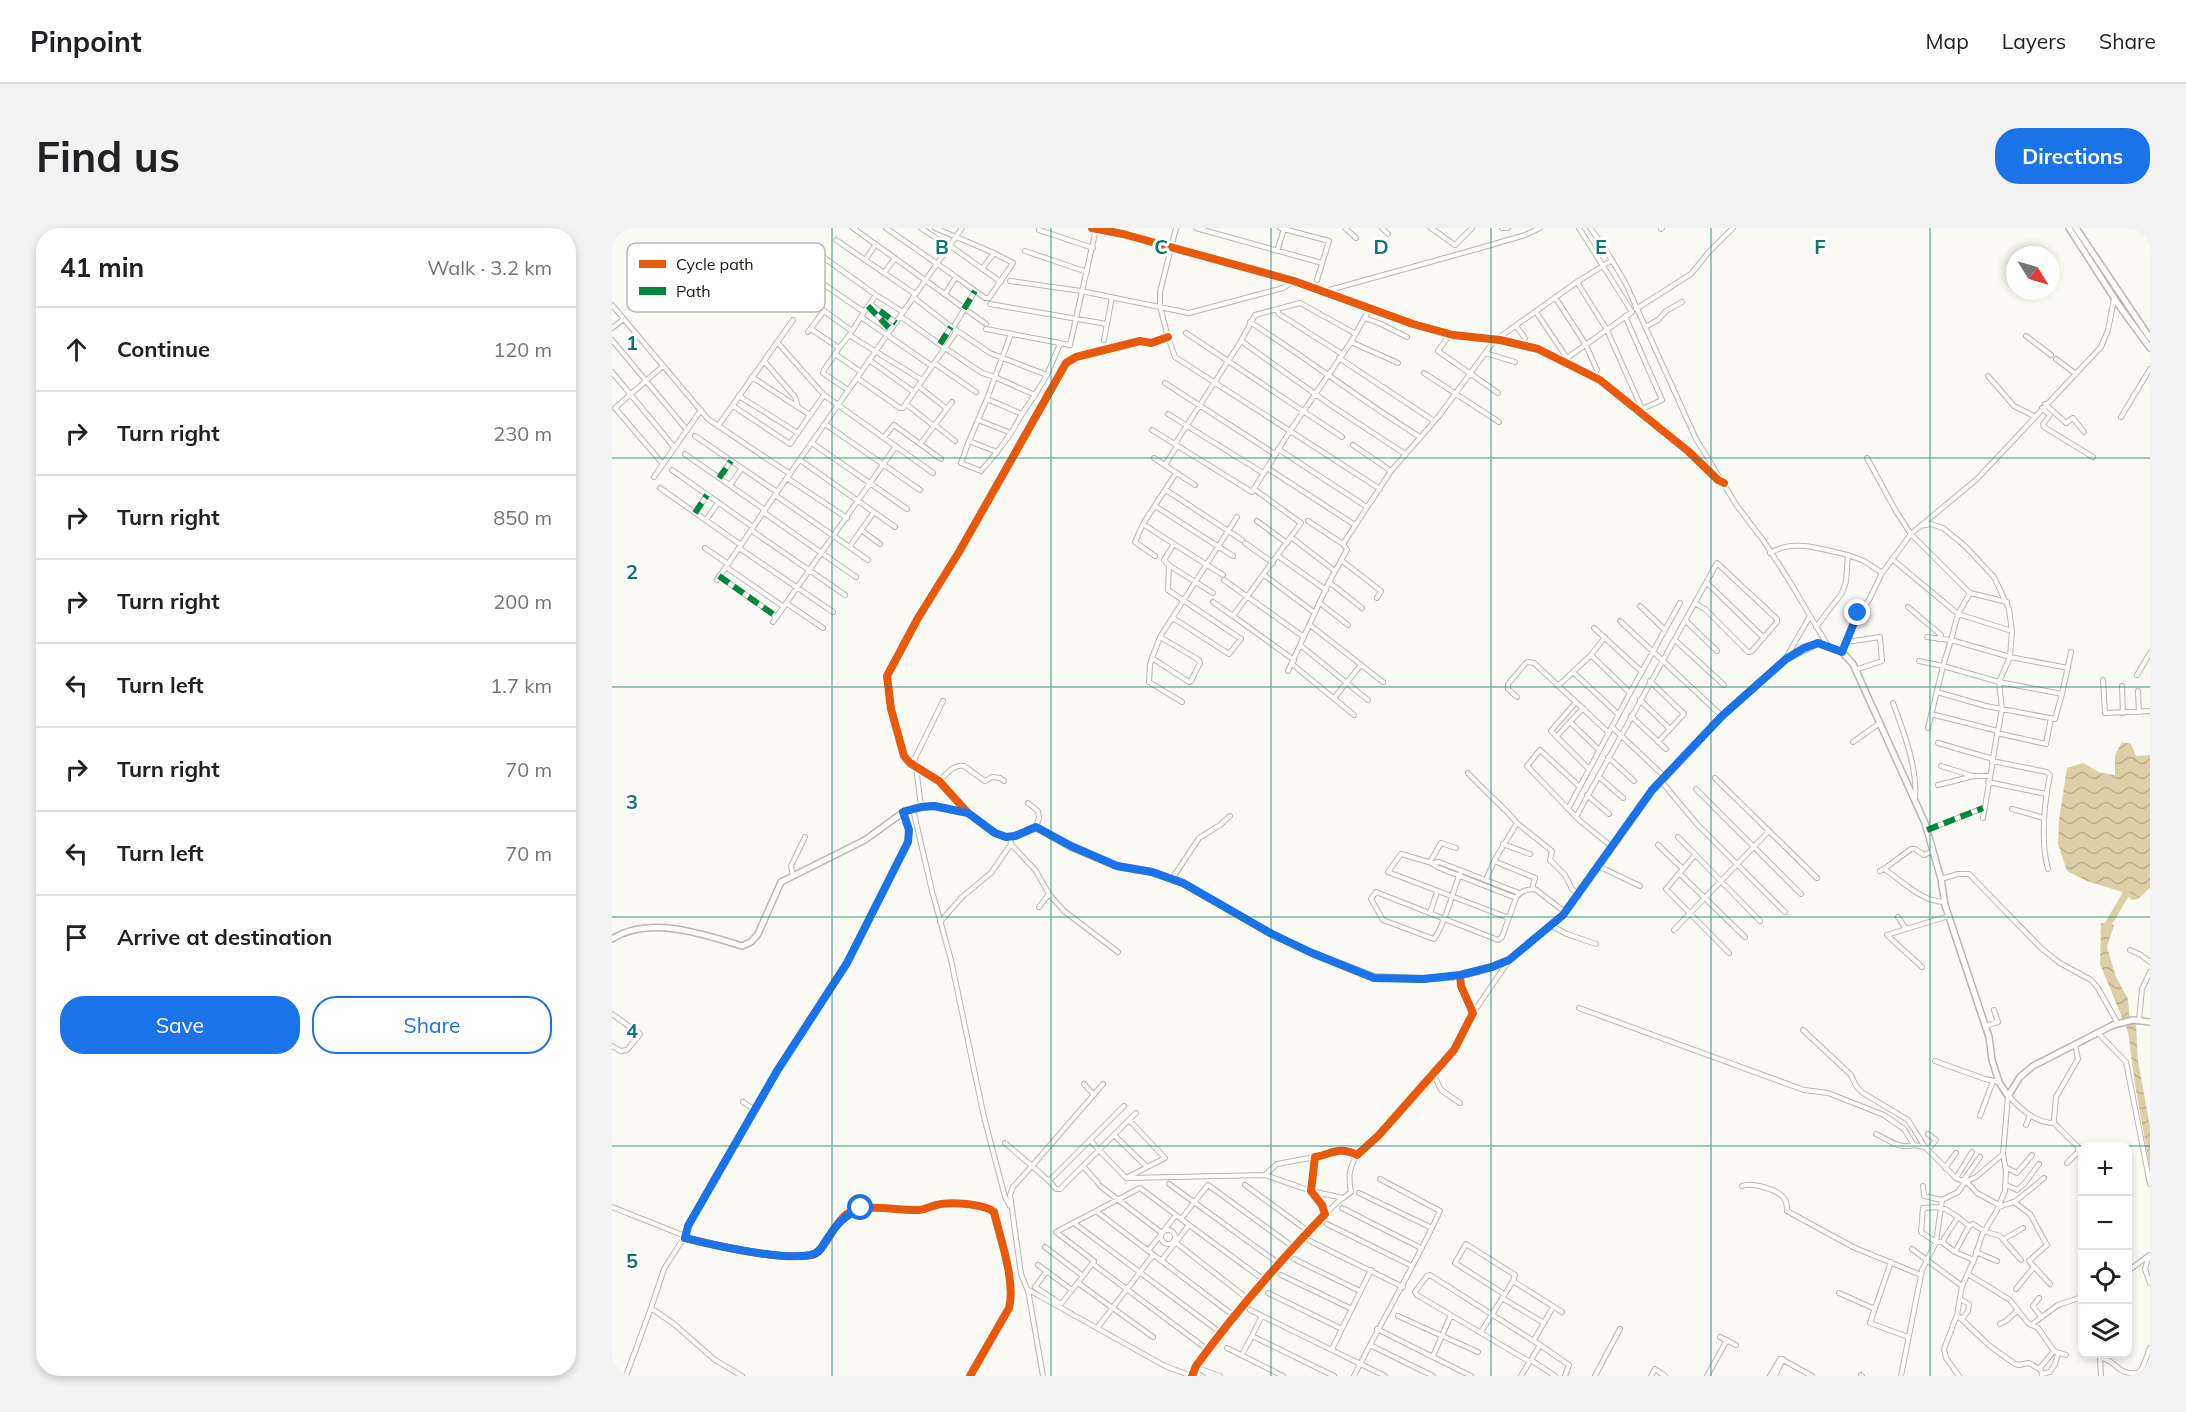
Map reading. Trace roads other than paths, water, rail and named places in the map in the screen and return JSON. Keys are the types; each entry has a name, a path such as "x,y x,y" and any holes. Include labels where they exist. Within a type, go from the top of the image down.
{"main road":[{"path":"2069,228 2114,298 2122,304"},
{"path":"2076,228 2150,348"},
{"path":"2133,321 2150,338"},
{"path":"612,939 633,930 660,927 742,946 747,945 758,934 779,884 865,840 904,812 934,806 968,813 995,833 1010,837 1036,827 1071,846 1117,866 1143,870 1183,883 1272,934 1374,978 1423,979 1460,975 1492,967 1511,958 1565,914 1611,846 1663,779 1722,716 1786,659 1818,643 1842,652 1855,670 1915,801 1927,830 1945,902 1985,1026 1996,1081 2008,1096 2020,1077 2033,1066 2075,1044 2119,1023 2136,1020 2150,1022"}],"street":[{"path":"853,228 925,279 986,327 1060,344 1070,345 1093,248 1095,228 1294,281 1413,324 1450,334 1500,340 1538,349 1600,380 1724,483"},
{"path":"886,228 987,299 1013,263 935,228"},
{"path":"921,228 1000,282"},
{"path":"777,617 718,578 962,228"},
{"path":"1176,228 1160,292 1160,306 1165,328 1175,357 1380,489"},
{"path":"1196,228 1322,263"},
{"path":"1277,251 1283,228 1329,241 1317,280"},
{"path":"1346,228 1356,238"},
{"path":"1382,228 1388,234"},
{"path":"1431,228 1453,245 1459,243 1468,229"},
{"path":"1502,228 1508,228"},
{"path":"1320,291 1525,235 1540,228"},
{"path":"1536,312 1567,358 1632,312 1579,228"},
{"path":"1590,228 1602,242 1612,261 1696,439 1828,646"},
{"path":"1636,309 1691,274 1708,252 1733,228"},
{"path":"1039,230 1093,248"},
{"path":"836,240 885,273 986,351 1047,375"},
{"path":"865,260 876,244"},
{"path":"1025,251 1087,272"},
{"path":"982,269 994,253"},
{"path":"825,258 982,373 1035,395"},
{"path":"885,273 895,258"},
{"path":"1343,544 1391,471 1434,422 1494,341 1577,282 1612,261"},
{"path":"945,294 956,277"},
{"path":"1010,281 1081,291 1189,313 1283,288 1294,281"},
{"path":"1577,282 1607,330 1642,409 1662,400 1625,316"},
{"path":"825,286 976,392"},
{"path":"857,378 900,408 906,404 945,348 975,291"},
{"path":"848,390 823,371 876,295"},
{"path":"1104,340 1112,297"},
{"path":"1556,297 1586,345 1597,370"},
{"path":"1842,652 1858,613 1869,600 1892,558 1911,534 1977,479 2043,406 2101,347 2109,330 2114,298"},
{"path":"1645,327 1682,302"},
{"path":"1165,465 1255,315 1300,303 1356,334"},
{"path":"990,304 1107,324"},
{"path":"612,305 708,419 847,518"},
{"path":"869,305 896,323"},
{"path":"869,305 889,332"},
{"path":"1152,429 1252,492 1303,411 1351,342 1370,308"},
{"path":"1277,310 1279,314 1434,422"},
{"path":"823,312 810,331 839,348"},
{"path":"825,312 875,352 922,380"},
{"path":"1365,318 1407,337"},
{"path":"612,328 624,319"},
{"path":"718,426 793,320"},
{"path":"1250,322 1329,374 1365,402 1420,437"},
{"path":"1516,326 1525,338"},
{"path":"940,344 954,328"},
{"path":"1186,333 1342,437"},
{"path":"1011,334 961,463 981,471 997,453 1035,395 1047,375 1060,344"},
{"path":"1450,334 1438,351 1498,393"},
{"path":"968,813 939,781 903,756 891,709 886,676 1010,464 1063,366 1076,357 1140,341 1151,343 1167,335"},
{"path":"2026,336 2051,355"},
{"path":"612,340 687,430"},
{"path":"1241,341 1405,454"},
{"path":"777,342 824,395 933,473"},
{"path":"1351,342 1398,363"},
{"path":"1485,353 1515,362"},
{"path":"835,354 861,372"},
{"path":"2056,359 2076,374"},
{"path":"869,360 914,392"},
{"path":"764,361 795,397 798,407"},
{"path":"663,366 617,405 616,411 663,464"},
{"path":"2121,417 2150,369"},
{"path":"612,372 675,447"},
{"path":"1424,373 1499,422"},
{"path":"1988,376 2014,406 2034,416"},
{"path":"752,377 810,415"},
{"path":"1165,383 1367,507"},
{"path":"918,386 947,409"},
{"path":"733,406 787,444 792,442 824,395"},
{"path":"739,396 798,433"},
{"path":"987,399 1022,414"},
{"path":"921,443 952,402"},
{"path":"906,404 955,441"},
{"path":"2043,406 2066,423 2073,418 2084,432"},
{"path":"654,477 701,410"},
{"path":"1168,414 1263,473"},
{"path":"2051,414 2043,424 2044,427 2093,457"},
{"path":"978,420 1011,433"},
{"path":"825,424 920,490"},
{"path":"884,437 894,425 941,459"},
{"path":"695,436 868,560"},
{"path":"969,441 997,453"},
{"path":"812,443 907,508"},
{"path":"1353,445 1391,471"},
{"path":"773,622 896,446"},
{"path":"685,454 856,578"},
{"path":"1154,458 1195,485"},
{"path":"1867,458 1911,534 1970,593 2007,602"},
{"path":"800,460 895,527"},
{"path":"719,478 731,461"},
{"path":"730,485 742,468"},
{"path":"1266,468 1355,525"},
{"path":"672,470 845,595"},
{"path":"1155,556 1136,543 1143,524 1176,473"},
{"path":"660,488 833,612"},
{"path":"1233,616 1301,523 1254,489"},
{"path":"1166,490 1229,530 1273,562"},
{"path":"696,513 708,495"},
{"path":"706,520 718,503"},
{"path":"1155,506 1233,556"},
{"path":"850,546 874,512"},
{"path":"1182,702 1149,682 1152,658 1160,638 1237,517"},
{"path":"1257,521 1287,543"},
{"path":"1288,671 1329,582 1347,550 1343,544 1308,521"},
{"path":"1143,524 1208,565 1304,637"},
{"path":"1920,526 1931,524 1943,528 1965,546 1994,577 2007,602 2012,631 2010,657 1999,682 2002,709 1983,818"},
{"path":"861,530 880,544"},
{"path":"1291,537 1335,571"},
{"path":"1174,544 1164,558 1169,565 1213,593"},
{"path":"1770,553 1779,547 1818,548 1864,561 1882,573"},
{"path":"705,548 785,605 823,628"},
{"path":"1816,627 1842,593 1846,582 1848,555"},
{"path":"1278,556 1326,590"},
{"path":"1892,558 1958,614 2012,631"},
{"path":"1341,560 1381,591 1377,598"},
{"path":"1576,817 1650,681 1718,563 1777,619 1776,625 1752,651 1748,652 1705,609 1695,603"},
{"path":"1169,565 1168,590 1241,639 1229,654 1173,618"},
{"path":"1264,575 1315,612"},
{"path":"1329,582 1362,608"},
{"path":"1707,583 1764,638"},
{"path":"1928,728 1958,614 1970,593"},
{"path":"1213,602 1293,662 1354,715"},
{"path":"1320,603 1348,626"},
{"path":"1568,809 1680,603"},
{"path":"1640,606 1665,630"},
{"path":"1908,607 1941,635 1938,639"},
{"path":"1786,659 1810,616"},
{"path":"1620,621 1722,716"},
{"path":"1686,621 1717,651"},
{"path":"1310,625 1383,682"},
{"path":"1594,628 1642,672"},
{"path":"1558,686 1591,655 1605,637"},
{"path":"1847,642 1880,637 1882,661 1855,670"},
{"path":"1927,637 1951,640 2010,657 2068,668"},
{"path":"1152,658 1189,682 1200,663 1199,660 1160,638"},
{"path":"1675,640 1724,685"},
{"path":"1300,645 1368,700"},
{"path":"1937,692 2002,709 2055,719 2071,652"},
{"path":"2137,675 2150,653"},
{"path":"1591,655 1630,693"},
{"path":"1517,697 1508,689 1508,684 1528,662 1534,663 1609,733"},
{"path":"1919,662 1943,666 1999,682 2062,694"},
{"path":"1334,698 1360,664"},
{"path":"1574,672 1618,714"},
{"path":"2103,680 2105,713 2150,711"},
{"path":"1650,681 1684,714 1658,741"},
{"path":"2122,686 2123,713"},
{"path":"2138,691 2139,712"},
{"path":"1640,700 1670,729"},
{"path":"921,807 915,766 917,751 943,701"},
{"path":"1576,702 1551,731 1589,769"},
{"path":"1893,703 1903,729 1916,786 1915,801"},
{"path":"1557,737 1583,708"},
{"path":"1931,714 2046,744 2051,718"},
{"path":"1631,716 1666,749"},
{"path":"1570,722 1599,750"},
{"path":"1853,742 1880,723"},
{"path":"1612,727 1663,779 1697,824 1785,912"},
{"path":"1938,743 1993,760 2048,772 2050,775 2044,818 2044,856 2048,869"},
{"path":"1580,787 1540,750 1527,766 1576,817 1611,846"},
{"path":"1608,757 1634,781"},
{"path":"939,781 952,768 961,765 985,781 992,777 1004,781"},
{"path":"1941,766 1974,776"},
{"path":"1468,773 1489,796 1503,806 1517,823 1552,851 1551,862 1565,875 1572,890 1579,895"},
{"path":"1598,776 1623,798"},
{"path":"1938,785 1974,776 1990,776"},
{"path":"1715,778 1817,878"},
{"path":"1988,782 2046,794"},
{"path":"1696,789 1801,894"},
{"path":"1587,795 1609,814"},
{"path":"1028,803 1038,811 1039,818 1036,827"},
{"path":"1927,830 1950,819 1983,808"},
{"path":"913,809 963,1011 984,1117 1005,1197 1010,1206"},
{"path":"2012,809 2044,818"},
{"path":"626,1376 664,1269 685,1237 688,1226 714,1179 777,1071 847,963 882,895 910,836 904,812"},
{"path":"1172,879 1199,838 1230,816"},
{"path":"1486,880 1503,844 1517,823"},
{"path":"1674,930 1769,831"},
{"path":"793,876 791,866 805,837"},
{"path":"1010,837 1011,844 1036,871 1049,894 1069,915 1118,952"},
{"path":"1678,837 1760,921"},
{"path":"1431,862 1441,843 1456,848"},
{"path":"940,922 962,897 991,873 1011,844"},
{"path":"1503,844 1530,854"},
{"path":"1658,845 1683,869"},
{"path":"1933,851 1924,855 1913,849 1882,870 1925,898 1945,902"},
{"path":"1509,918 1388,872 1401,854 1519,892 1532,889 1545,895 1565,914"},
{"path":"1695,855 1666,889 1729,952"},
{"path":"1494,861 1535,878 1532,889"},
{"path":"1598,866 1640,886"},
{"path":"1460,873 1443,918 1437,935 1432,939 1383,920 1371,897 1376,892 1443,918 1498,940 1502,937 1519,892"},
{"path":"1460,873 1516,898"},
{"path":"1679,873 1745,937"},
{"path":"1941,879 1958,874 1970,874 2042,949 2060,963 2091,980 2119,1023"},
{"path":"1430,913 1437,892"},
{"path":"1039,907 1049,894"},
{"path":"1922,967 1887,935 1949,915"},
{"path":"1898,917 1906,928"},
{"path":"1549,925 1596,944"},
{"path":"2130,950 2150,962"},
{"path":"1028,1289 1165,1366 1192,1376 1208,1350 1234,1316 1292,1246 1352,1192 1349,1181 1350,1170 1357,1155 1379,1134 1454,1050 1462,1039 1473,1013 1511,958"},
{"path":"2136,1020 2142,989 2150,972"},
{"path":"1460,975 1461,986 1473,1013"},
{"path":"1580,1008 1804,1090 1828,1093 1863,1106 1899,1124 1915,1145"},
{"path":"1985,1026 1998,1022 1994,1010"},
{"path":"612,1014 640,1034 627,1050 621,1051 612,1046"},
{"path":"1803,1030 1851,1075 1856,1086 1863,1093 1908,1120 1925,1148 1956,1178 1965,1182 1977,1193 1999,1206 2014,1202 2044,1178"},
{"path":"2098,1033 2126,1062 2150,1185"},
{"path":"2067,1162 2078,1152 2078,1147 2055,1123 2056,1097 2078,1059 2075,1044"},
{"path":"1935,1061 1996,1081 1980,1116"},
{"path":"1433,1073 1441,1090 1460,1103"},
{"path":"1084,1084 1094,1095"},
{"path":"1043,1376 1028,1289 1021,1274 1010,1206 1011,1191 1103,1084"},
{"path":"2008,1096 2030,1115 2048,1123 2055,1123"},
{"path":"1959,1376 1946,1358 1944,1349 1957,1315 1962,1286 1984,1231 1999,1206 2006,1185 2003,1154 2008,1096"},
{"path":"743,1102 755,1110"},
{"path":"1049,1181 1124,1106"},
{"path":"1005,1143 1056,1189 1060,1189 1136,1113"},
{"path":"2026,1125 2030,1115"},
{"path":"1125,1178 1166,1158 1129,1120"},
{"path":"1876,1134 1900,1146 1915,1145 1925,1148"},
{"path":"1925,1148 1936,1140 1928,1134"},
{"path":"1114,1135 1147,1167"},
{"path":"1090,1140 1125,1178 1265,1175 1311,1191 1343,1198"},
{"path":"1265,1175 1277,1164 1315,1157 1335,1150 1357,1155"},
{"path":"1956,1178 1972,1152"},
{"path":"1945,1168 1956,1153"},
{"path":"1965,1182 1976,1177 2003,1154"},
{"path":"2005,1167 2017,1173 2032,1155"},
{"path":"1315,1157 1311,1191 1322,1205 1325,1214"},
{"path":"1923,1186 1924,1196 1942,1200 1958,1192 1980,1157"},
{"path":"2006,1185 2017,1190 2024,1185 2039,1164"},
{"path":"1083,1166 1099,1184 1162,1233"},
{"path":"1354,1376 1440,1210 1380,1179"},
{"path":"1169,1184 1278,1263"},
{"path":"1742,1186 1753,1184 1782,1195 1787,1202 1787,1211 1853,1246 1922,1275"},
{"path":"1181,1219 1208,1185 1292,1246"},
{"path":"1245,1185 1308,1231"},
{"path":"1047,1271 1035,1287 1061,1304 1094,1261 1056,1232 1140,1188 1264,1280"},
{"path":"1359,1193 1432,1228"},
{"path":"1901,1376 1922,1268 1936,1242 1942,1200"},
{"path":"2014,1202 2030,1214 2047,1245 2030,1259 2034,1267 2050,1284"},
{"path":"612,1207 685,1237 776,1256 812,1255 819,1251 844,1217 861,1208 918,1210 944,1203 989,1208 994,1212 1007,1268 1011,1300 1004,1317 969,1376"},
{"path":"1969,1226 1945,1209 1926,1207 1923,1210 1920,1231 1936,1242 1942,1242 1955,1252 1974,1260"},
{"path":"1342,1208 1421,1248"},
{"path":"1096,1211 1234,1316"},
{"path":"1148,1251 1176,1215"},
{"path":"1942,1242 1958,1217"},
{"path":"1074,1223 1221,1333"},
{"path":"1327,1224 1412,1266"},
{"path":"1955,1252 1969,1226 1973,1224 2004,1239 2008,1247 2021,1260"},
{"path":"1161,1262 1189,1225"},
{"path":"2004,1239 2023,1228"},
{"path":"1162,1233 1167,1230 1172,1231 1175,1242 1248,1299"},
{"path":"1162,1233 1161,1238 1164,1243 1175,1242"},
{"path":"1310,1241 1402,1287"},
{"path":"1481,1332 1503,1296 1513,1281 1515,1273 1466,1244 1455,1263 1503,1296 1544,1323"},
{"path":"1046,1247 1083,1276"},
{"path":"1912,1249 1962,1286"},
{"path":"2042,1251 2045,1258"},
{"path":"1976,1252 1997,1261"},
{"path":"1098,1327 1154,1255"},
{"path":"2132,1268 2149,1255"},
{"path":"2149,1255 2145,1269 2150,1283"},
{"path":"1294,1259 1360,1291"},
{"path":"1891,1262 1870,1323 1908,1337"},
{"path":"1092,1264 1208,1350"},
{"path":"1038,1265 1072,1290"},
{"path":"2016,1289 2034,1267"},
{"path":"1332,1349 1371,1270"},
{"path":"1968,1274 2007,1298 2031,1325 2038,1328 2056,1352 2066,1355"},
{"path":"1281,1275 1352,1309"},
{"path":"1555,1376 1415,1294 1428,1275 1534,1340 1569,1365 1565,1376"},
{"path":"1513,1281 1562,1312"},
{"path":"1078,1283 1153,1337"},
{"path":"1268,1293 1342,1329"},
{"path":"1839,1293 1875,1309"},
{"path":"2039,1298 2033,1306 2041,1317"},
{"path":"2031,1325 2058,1305 2078,1298"},
{"path":"1960,1299 1969,1304 1968,1311 1962,1319"},
{"path":"1534,1340 1553,1307"},
{"path":"651,1308 674,1324 715,1360 742,1376"},
{"path":"1250,1310 1385,1376"},
{"path":"2000,1324 2018,1310"},
{"path":"1433,1356 1451,1315"},
{"path":"1957,1315 1991,1347 2015,1364 2029,1363 2041,1373 2050,1372 2055,1364 2056,1352"},
{"path":"1242,1356 1262,1316"},
{"path":"1398,1316 1478,1352"},
{"path":"1377,1329 1472,1376"},
{"path":"1595,1376 1620,1329"},
{"path":"1251,1336 1334,1376"},
{"path":"1720,1337 1736,1345"},
{"path":"1707,1376 1727,1340"},
{"path":"1370,1345 1433,1376"},
{"path":"1521,1376 1540,1345"},
{"path":"1227,1348 1283,1376"},
{"path":"2101,1376 2100,1358 2106,1359 2121,1372 2138,1373 2142,1369 2150,1348"},
{"path":"2041,1373 2056,1352"},
{"path":"1770,1376 1780,1359 1812,1376"},
{"path":"1775,1376 1783,1360"},
{"path":"1198,1367 1210,1376"},
{"path":"1198,1367 1220,1376"},
{"path":"1651,1376 1655,1369 1665,1376"}],"water":[{"path":"2122,742 2131,744 2136,756 2150,755 2150,888 2138,899 2132,900 2122,892 2087,881 2067,871 2058,844 2059,820 2067,768 2083,763 2101,773 2115,775 2115,755"},
{"path":"2101,923 2114,925 2107,947 2116,977 2128,999 2129,1014 2136,1025 2138,1061 2150,1126 2150,1168 2128,1032 2100,964"}],"waterway":[{"path":"2104,931 2126,894"}]}
